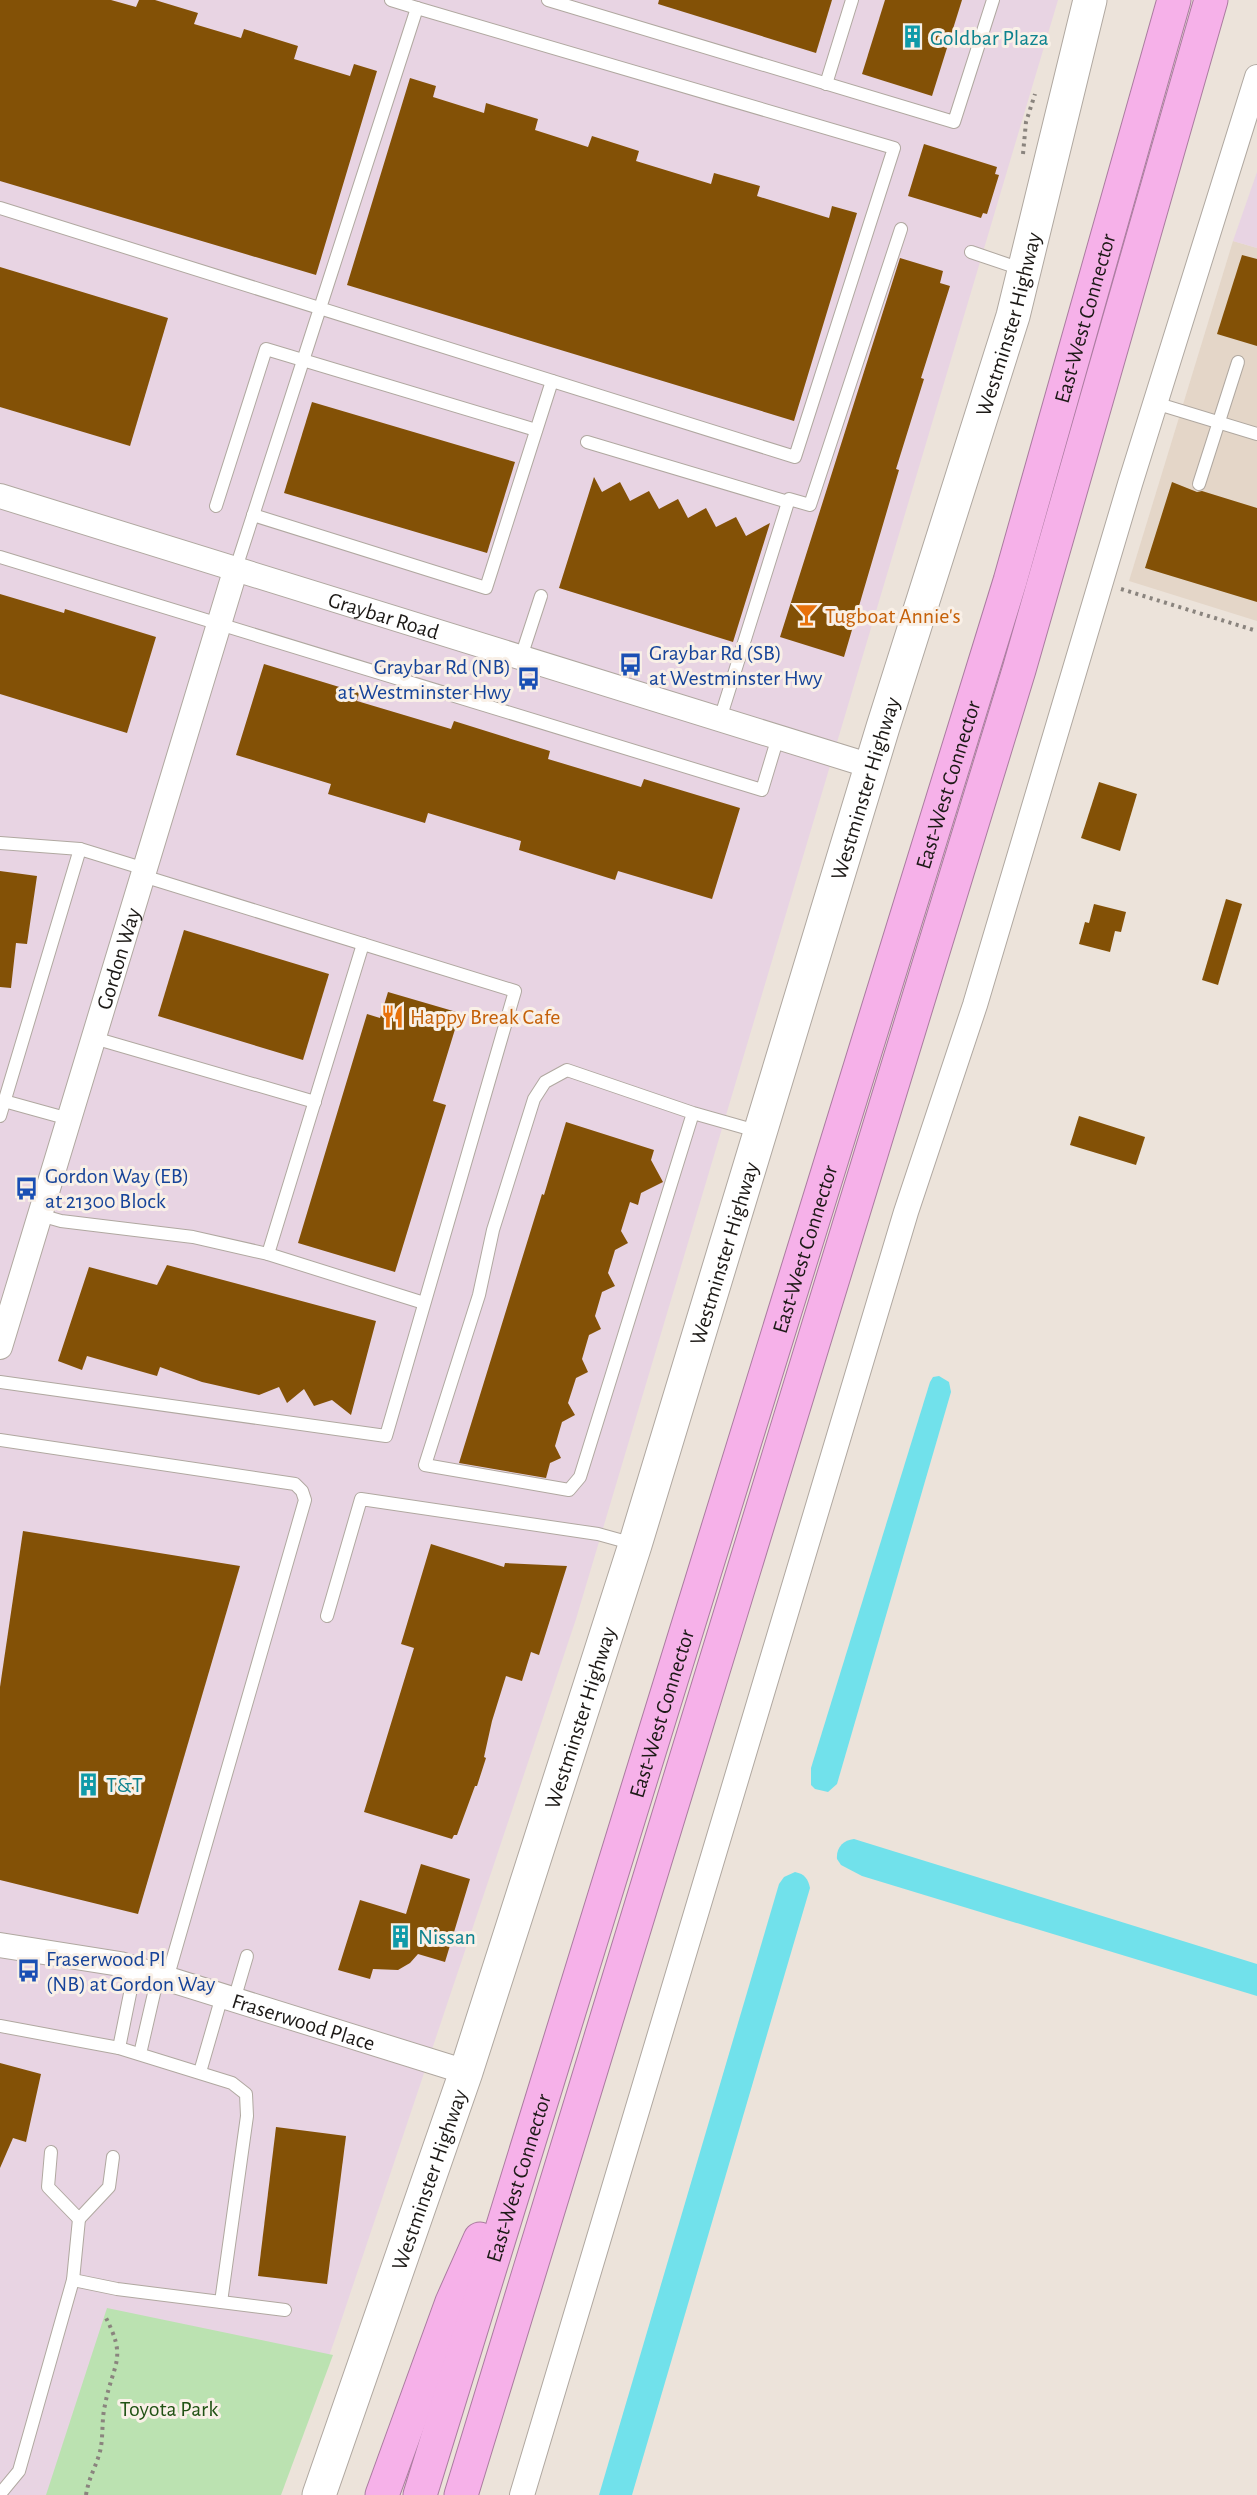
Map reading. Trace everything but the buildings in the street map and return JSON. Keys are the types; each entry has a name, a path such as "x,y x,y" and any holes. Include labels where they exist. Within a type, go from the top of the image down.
{"highway":[{"name":"East-West Connector","path":"420,2495 1010,581 1174,0"},
{"name":"East-West Connector","path":"461,2495 1019,670 1211,0"},
{"path":"382,2495 452,2302 538,2109"}],"main road":[{"name":"Westminster Highway","path":"319,2495 466,2072 635,1545 871,766 1009,327 1090,0"}],"street":[{"path":"522,2495 885,1281 975,1005 1155,403 1257,76"},
{"name":"Graybar Road","path":"0,496 871,766"},
{"name":"Gordon Way","path":"0,1347 237,568"},
{"name":"Fraserwood Place","path":"0,1945 120,1964 466,2072"}],"lane":[{"path":"0,208 795,457 894,148 391,0"},
{"path":"548,0 954,122 993,0"},
{"path":"826,84 852,0"},
{"path":"237,568 417,8"},
{"path":"720,719 789,499 810,505 901,229"},
{"path":"971,252 1024,270"},
{"path":"216,506 266,349 536,430"},
{"path":"1199,484 1238,362"},
{"path":"253,515 486,588 552,381"},
{"path":"1155,403 1257,434"},
{"path":"587,442 788,502"},
{"path":"0,557 762,790 778,737"},
{"path":"520,657 541,596"},
{"path":"0,843 80,849 363,944 514,991 386,1436 0,1382"},
{"path":"0,1116 6,1079 80,849"},
{"path":"268,1254 363,944"},
{"path":"94,1038 315,1102"},
{"path":"693,1113 580,1477 568,1490 425,1465 479,1295 493,1230 534,1099 545,1082 567,1070 693,1113 761,1133"},
{"path":"4,1101 69,1119"},
{"path":"40,1215 61,1221 193,1237 268,1254 424,1303"},
{"path":"0,1440 295,1484 302,1491 305,1500 153,1975 119,2048"},
{"path":"327,1616 361,1499 598,1534 635,1545"},
{"path":"200,2072 228,1998 247,1956"},
{"path":"140,2054 153,1975"},
{"path":"0,2026 119,2048 232,2083 246,2094 248,2116 221,2302"},
{"path":"51,2152 48,2187 79,2219"},
{"path":"0,2494 19,2471 73,2280 79,2219 109,2187 113,2157"},
{"path":"73,2280 117,2289 285,2310"}],"path":[{"path":"1101,583 1257,631"},
{"path":"86,2495 89,2476 99,2454 105,2404 118,2362 115,2336 105,2316"}],"shaded area":[{"path":"0,0 1058,0 576,1619 335,2339 279,2495 0,2495"},
{"path":"1257,172 1257,248 1233,241"},
{"path":"1233,241 1257,248 1257,621 1129,581"}],"green space":[{"name":"Toyota Park","path":"107,2308 333,2355 281,2495 46,2495"}],"water":[{"path":"939,1376 949,1382 951,1392 837,1784 828,1792 815,1789 811,1785 811,1768 930,1382 933,1377"},
{"path":"854,1839 1257,1964 1257,1996 862,1876 841,1865 837,1859 841,1845"},
{"path":"795,1872 806,1877 810,1888 632,2495 599,2495 779,1884 784,1877"}],"place":[{"name":"Goldbar Plaza","path":"912,37"},
{"name":"Tugboat Annie's","path":"807,615"},
{"name":"Graybar Rd (SB) at Westminster Hwy","path":"631,665"},
{"name":"Graybar Rd (NB) at Westminster Hwy","path":"529,679"},
{"name":"Happy Break Cafe","path":"392,1016"},
{"name":"Gordon Way (EB) at 21300 Block","path":"27,1188"},
{"name":"T&T","path":"88,1784"},
{"name":"Nissan","path":"400,1936"},
{"name":"Fraserwood Pl (NB) at Gordon Way","path":"28,1971"}]}
